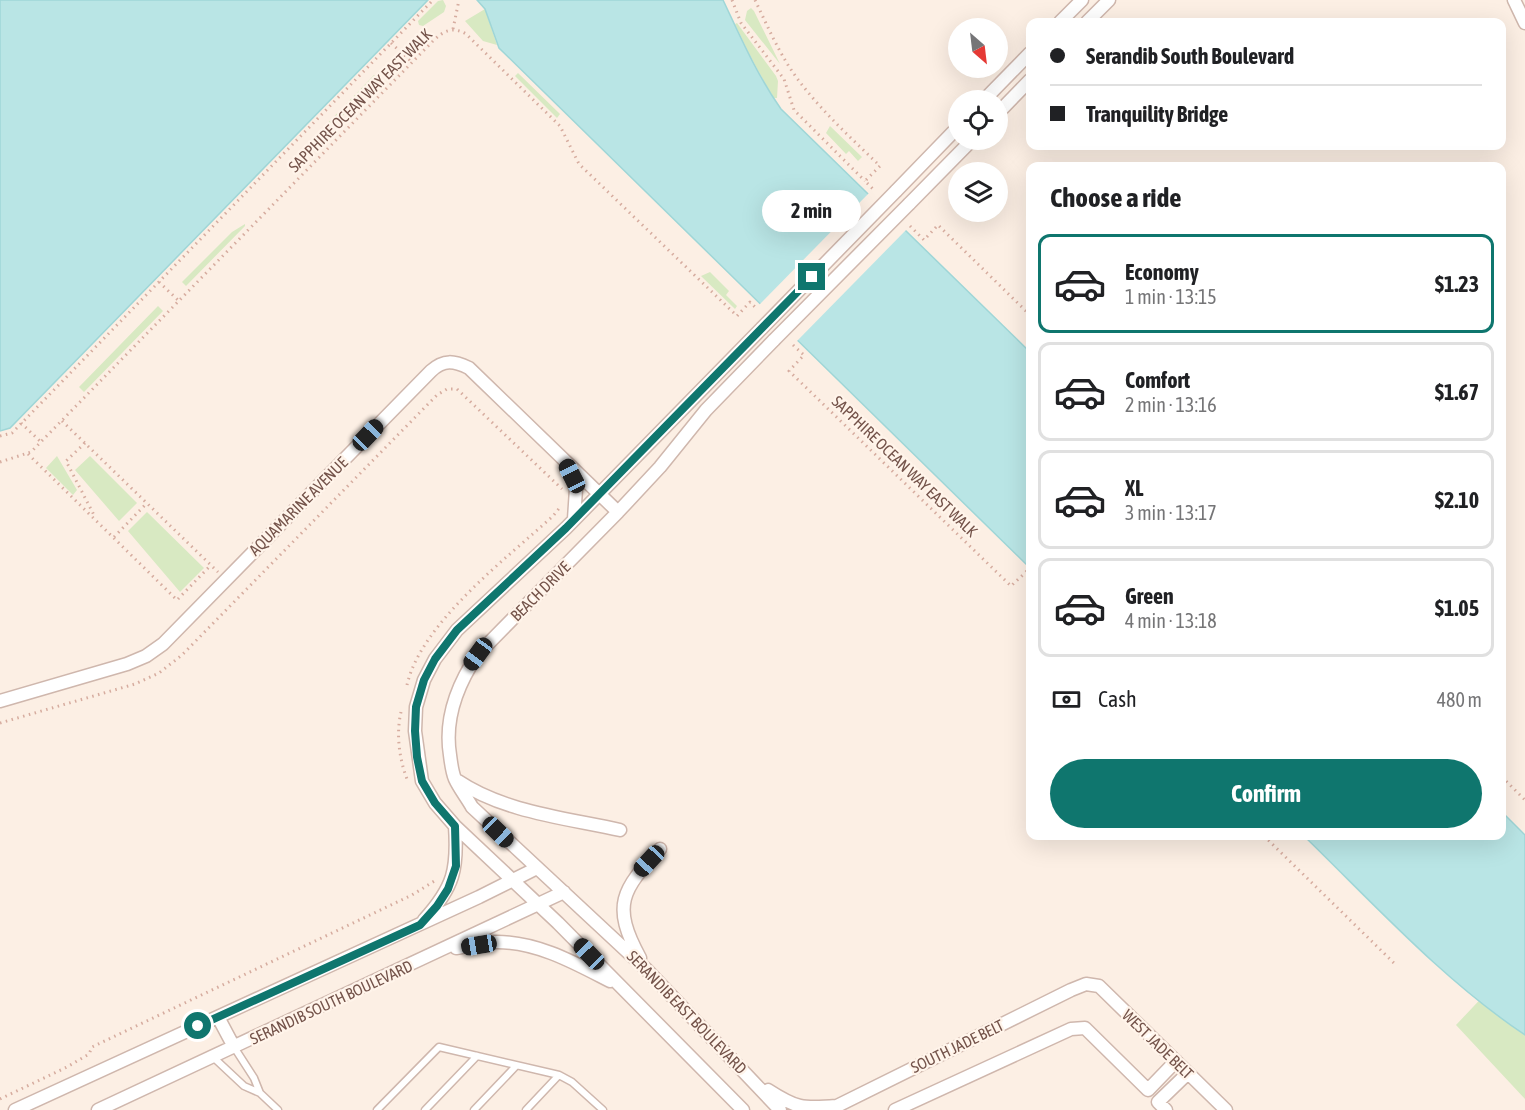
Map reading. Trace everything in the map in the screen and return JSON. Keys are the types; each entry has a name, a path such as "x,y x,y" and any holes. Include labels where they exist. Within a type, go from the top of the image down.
{"street":[{"path":"1064,18 1082,0"},
{"path":"1091,18 1109,0"},
{"path":"1514,0 1525,23"},
{"path":"994,90 1026,57"},
{"path":"1008,103 1026,84"},
{"name":"BEACH DRIVE","path":"512,880 455,826 435,803 422,781 415,731 416,707 424,680 435,659 457,630 574,519 948,137"},
{"name":"BEACH DRIVE","path":"537,868 472,807 455,778 448,742 449,718 464,675 492,638 618,512 660,467 700,417 962,150"},
{"name":"AQUAMARINE AVENUE","path":"0,701 111,669 146,656 163,644 431,371 444,362 460,363 469,368 618,512"},
{"path":"563,459 576,489 574,519"},
{"path":"455,778 488,798 537,812 620,830"},
{"path":"420,925 448,889 456,866 455,826"},
{"path":"646,969 627,935 623,920 623,904 628,886 660,849"},
{"name":"SERANDIB SOUTH BOULEVARD","path":"15,1110 420,925 537,868"},
{"name":"SERANDIB EAST BOULEVARD","path":"537,868 646,969 780,1110"},
{"name":"SERANDIB EAST BOULEVARD","path":"512,880 558,923 738,1107"},
{"name":"SERANDIB SOUTH BOULEVARD","path":"98,1110 564,892"},
{"path":"442,950 497,942 534,947 562,956 619,986"},
{"name":"WEST JADE BELT","path":"1086,984 1099,986 1226,1110"},
{"name":"SOUTH JADE BELT","path":"833,1108 1086,984"},
{"path":"218,1017 234,1047"},
{"path":"895,1110 1071,1029 1085,1028 1148,1090 1176,1061"},
{"path":"1166,1110 1158,1102 1188,1073"},
{"path":"754,1081 790,1104 808,1108 833,1108"}],"lane":[{"path":"234,1047 254,1078 260,1093 274,1108"},
{"path":"377,1110 439,1047 559,1075 572,1082 603,1110"},
{"path":"425,1110 477,1056"},
{"path":"213,1057 244,1086 260,1093"},
{"path":"474,1110 516,1066"},
{"path":"526,1110 559,1075"}],"path":[{"name":"SAPPHIRE OCEAN WAY EAST WALK","path":"0,436 12,433 433,0"},
{"path":"453,0 459,1 453,29"},
{"path":"740,0 732,2 741,23 784,79 794,110 873,189"},
{"path":"755,0 793,74 814,100 880,166 865,181"},
{"name":"SAPPHIRE OCEAN WAY EAST WALK","path":"0,462 28,454 41,442 439,35 453,29 466,34 560,126 579,164 737,316 750,302 756,308"},
{"path":"391,43 413,63"},
{"path":"910,226 924,240 938,225 1026,311"},
{"path":"159,282 179,301"},
{"name":"SAPPHIRE OCEAN WAY EAST WALK","path":"793,345 804,355 789,371 1011,586 1026,572"},
{"path":"0,723 135,684 159,673 182,655 429,403 447,389 457,389 564,491"},
{"path":"62,421 226,580"},
{"path":"21,423 41,442"},
{"path":"85,443 66,461 97,520"},
{"path":"28,454 177,600 211,565"},
{"path":"406,688 423,648 443,619 553,516 565,500"},
{"path":"114,537 147,503"},
{"path":"401,712 399,723 402,765 410,787"},
{"path":"1506,781 1525,800"},
{"path":"1268,840 1396,965"},
{"path":"0,1099 67,1067 89,1054 92,1047 412,895 436,880 442,872"}],"green space":[{"path":"443,0 446,6 444,12 423,26 419,25 418,21 438,1"},
{"path":"751,8 780,64 745,20 747,11"},
{"path":"485,9 497,45 483,41 465,21"},
{"path":"737,23 776,76 777,98 774,98 758,71 735,24"},
{"path":"518,73 560,114 557,118 515,76"},
{"path":"374,75 378,79 327,132 323,128"},
{"path":"830,126 862,157 858,161 849,151 846,154 826,133"},
{"path":"245,224 186,286 182,282 232,232"},
{"path":"710,272 729,291 726,295 737,306 735,309 701,276"},
{"path":"158,306 163,311 84,392 79,387"},
{"path":"57,456 77,490 73,495 46,468"},
{"path":"90,456 137,503 119,521 75,470"},
{"path":"147,512 204,568 180,592 128,531"},
{"path":"1525,952 1525,1099 1456,1025"}],"water":[{"path":"0,0 428,0 10,428 0,431"},
{"path":"477,0 723,0 757,70 781,109 1026,348 1026,564 499,48 485,9"},
{"path":"1506,816 1525,835 1525,1035 1466,990 1384,915 1308,840 1506,840"}],"pier":[{"path":"870,192 908,228 796,342 758,306"}],"route":[{"path":"198,1026 420,925 437,906 448,889 456,866 455,826 435,803 422,781 415,731 416,707 424,680 435,659 457,630 566,528 812,277"}]}
